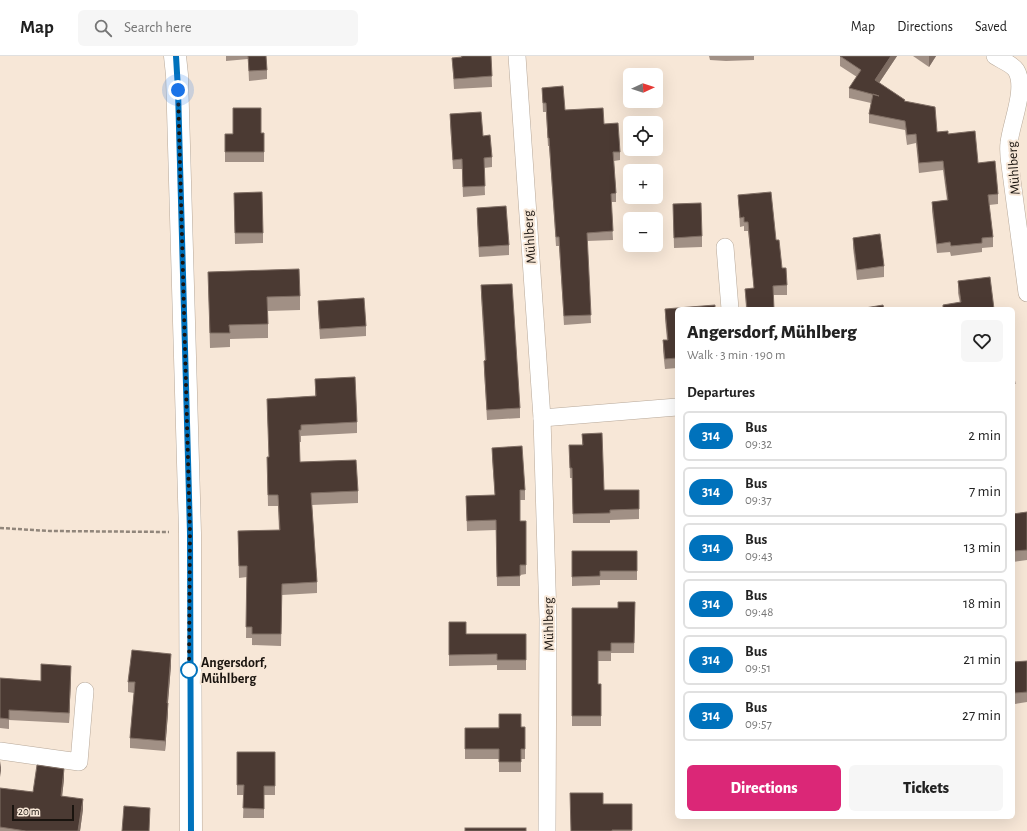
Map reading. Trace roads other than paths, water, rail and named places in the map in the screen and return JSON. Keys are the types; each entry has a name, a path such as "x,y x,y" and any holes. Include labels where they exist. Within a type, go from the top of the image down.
{"street":[{"path":"176,56 178,83 190,533 190,831"},
{"name":"Mühlberg","path":"517,56 542,418 548,618 547,831"},
{"name":"Mühlberg","path":"995,56 1016,69 1020,80 1021,93 1013,121 1009,144 1010,165 1027,293"},
{"path":"725,246 730,307"},
{"path":"542,418 675,407"},
{"path":"0,751 79,762 85,692"}],"place":[{"name":"Angersdorf, Mühlberg","path":"189,670"}]}
